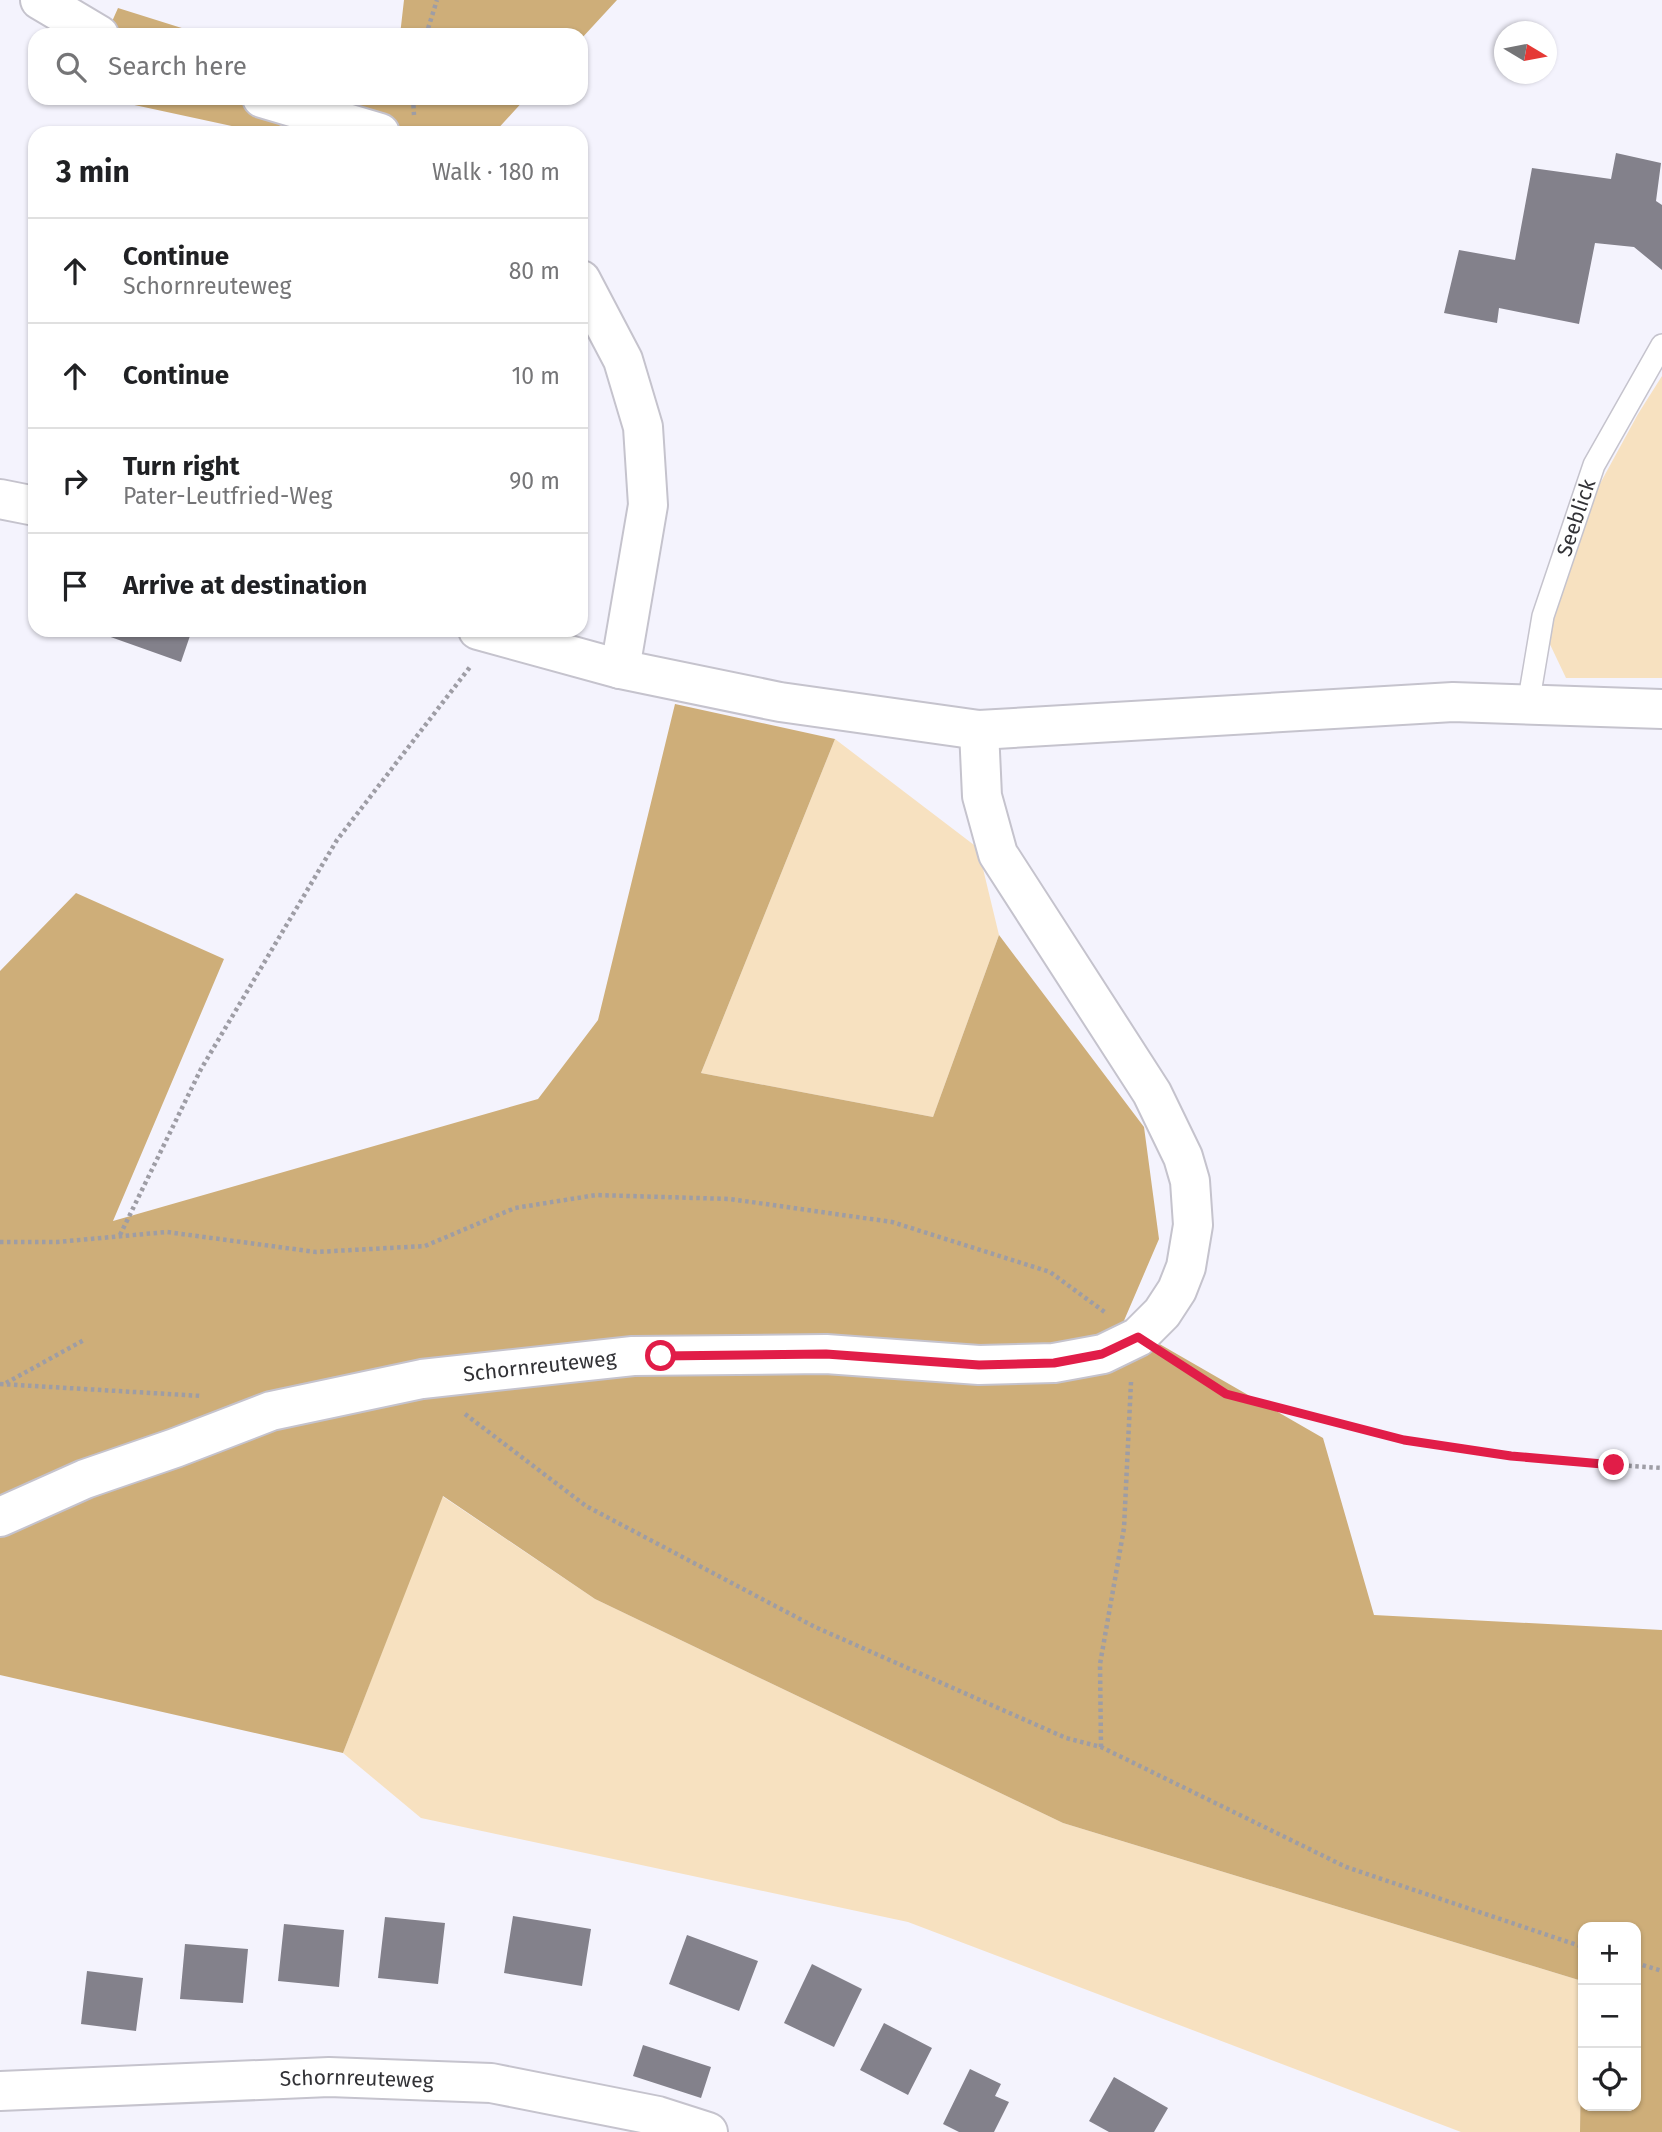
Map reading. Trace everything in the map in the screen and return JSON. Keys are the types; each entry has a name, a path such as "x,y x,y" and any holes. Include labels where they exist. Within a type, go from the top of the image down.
{"street":[{"path":"40,0 87,28"},
{"path":"285,105 356,126"},
{"path":"588,293 623,360 643,427 648,505 620,669"},
{"path":"0,499 28,505"},
{"path":"505,637 620,669 780,702 979,730 1453,702 1662,709"},
{"path":"979,730 982,796 998,853 1152,1093 1183,1157 1190,1181 1193,1225 1186,1267 1177,1290 1162,1312 1138,1337"},
{"name":"Schornreuteweg","path":"0,1517 85,1479 271,1411 422,1379 633,1356 826,1354 979,1365 1054,1363 1102,1354 1138,1337"},
{"name":"Schornreuteweg","path":"0,2091 329,2077 491,2083 658,2116 708,2132"}],"lane":[{"name":"Seeblick","path":"1528,705 1544,616 1594,465 1662,345"}],"path":[{"path":"428,28 437,0"},
{"path":"120,1236 201,1069 337,840 483,637"},
{"path":"0,1242 57,1242 167,1232 316,1252 425,1246 515,1208 596,1195 730,1199 892,1222 1050,1272 1138,1337 1226,1394 1391,1437 1511,1456 1662,1468"},
{"path":"2,1384 84,1340"},
{"path":"1101,1747 1100,1664 1124,1528 1131,1382 1102,1354"},
{"path":"422,1379 586,1506 815,1627 1066,1738 1101,1747 1346,1867 1578,1945"},
{"path":"2,1384 209,1397"},
{"path":"1641,1965 1662,1971"}],"shaded area":[{"path":"404,0 617,0 588,31 588,28 401,28"},
{"path":"118,8 182,28 109,28"},
{"path":"134,105 520,105 500,126 353,126 299,120 279,126 231,126"},
{"path":"1662,376 1662,678 1566,678 1546,636 1590,502"},
{"path":"675,704 835,739 701,1073 933,1117 999,935 1144,1127 1159,1239 1123,1323 1323,1438 1374,1615 1662,1630 1662,2132 1580,2132 1580,2111 1641,2111 1641,1922 1578,1922 1578,1980 1063,1823 595,1599 443,1496 343,1753 0,1675 0,971 76,893 224,959 113,1221 538,1099 598,1020"},
{"path":"835,739 978,848 999,935 933,1117 701,1073"},
{"path":"442,1496 595,1599 1063,1823 1578,1980 1580,2132 1461,2132 908,1922 421,1818 343,1753"}],"building":[{"path":"1616,153 1661,163 1656,201 1662,205 1662,270 1634,247 1595,243 1579,324 1499,308 1497,323 1444,313 1459,250 1515,260 1532,168 1611,179"},
{"path":"111,637 190,637 181,662"},
{"path":"513,1916 591,1929 582,1986 504,1973"},
{"path":"385,1917 445,1923 438,1984 378,1978"},
{"path":"284,1924 344,1930 339,1987 278,1981"},
{"path":"687,1935 758,1961 739,2011 669,1984"},
{"path":"185,1944 248,1949 243,2003 180,1999"},
{"path":"812,1964 862,1989 834,2047 784,2023"},
{"path":"87,1971 143,1978 136,2031 81,2024"},
{"path":"884,2023 932,2048 908,2095 860,2070"},
{"path":"643,2045 711,2067 701,2098 633,2076"},
{"path":"970,2069 1001,2084 995,2096 1009,2102 994,2132 959,2132 943,2124"},
{"path":"1114,2077 1168,2108 1154,2132 1109,2132 1089,2121"}],"route":[{"path":"661,1356 826,1354 979,1365 1054,1363 1102,1354 1138,1337 1226,1394 1404,1440 1511,1456 1614,1465"}]}
